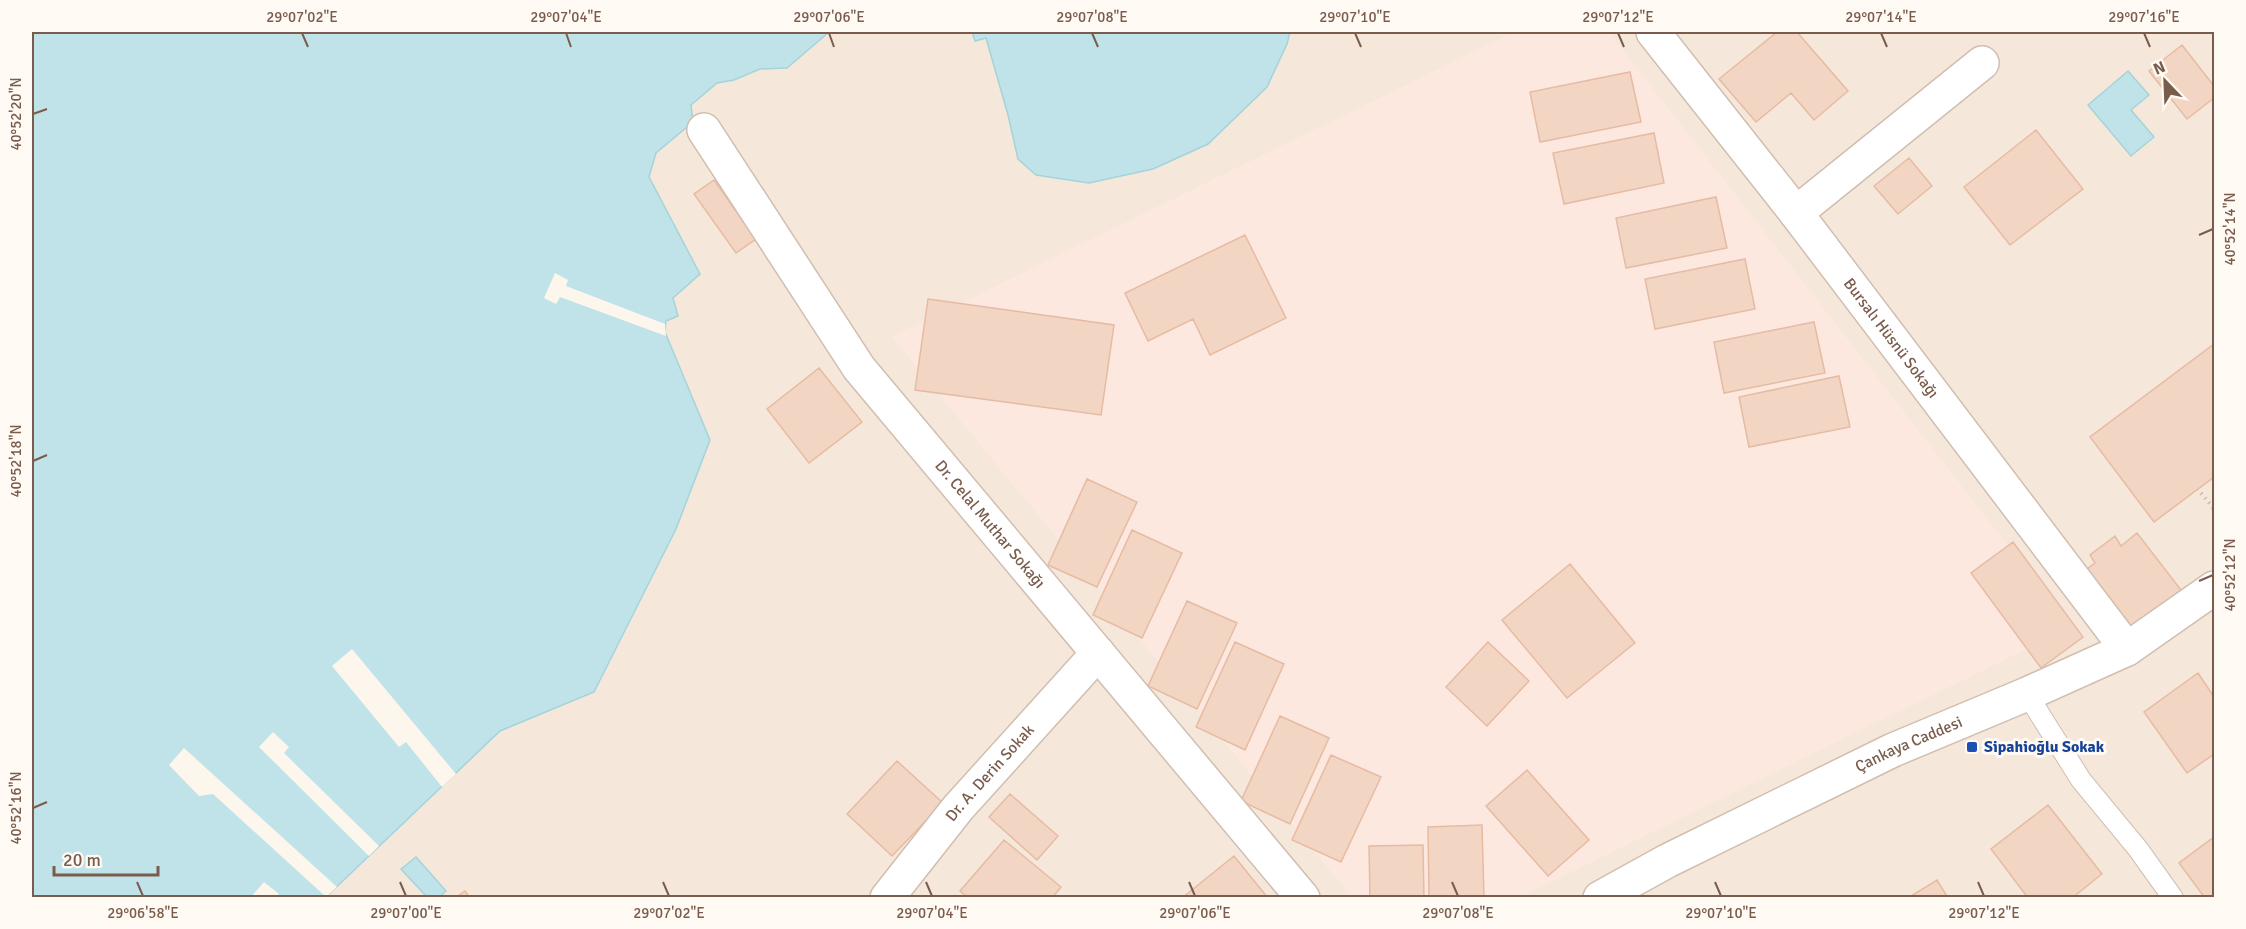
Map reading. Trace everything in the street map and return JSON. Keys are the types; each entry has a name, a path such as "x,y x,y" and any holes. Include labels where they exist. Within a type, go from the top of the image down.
{"street":[{"name":"Bursalı Hüsnü Sokağı","path":"1653,32 1796,213 2127,649"},
{"path":"1796,213 1982,63"},
{"name":"Dr. Celal Muthar Sokağı","path":"704,130 859,368 1303,897"},
{"name":"Çankaya Caddesi","path":"1600,897 1667,861 1893,750 2127,649 2214,588"},
{"name":"Dr. A. Derin Sokak","path":"887,897 958,808 1098,653"}],"lane":[{"path":"2027,694 2081,780 2138,849 2173,897"}],"path":[{"path":"2201,493 2214,509"}],"shaded area":[{"path":"829,32 972,32 975,41 986,37 1018,159 1267,87 1287,44 1290,32 2214,32 2214,897 326,898 500,731 594,692 710,440 665,332 672,298 700,273 649,177 656,153 692,122 691,105 717,82 734,80 760,69 787,68"},
{"path":"1514,32 1609,32 2071,627 1520,897 1352,897 892,337"}],"water":[{"path":"32,32 829,32 787,68 760,69 734,80 717,83 691,105 693,122 656,153 649,177 700,274 673,298 678,316 666,321 665,332 710,440 676,529 594,692 500,731 326,897 32,897"},
{"path":"972,32 1290,32 1287,44 1267,87 1208,144 1153,169 1089,183 1036,175 1018,159 986,38 975,41"},
{"path":"2128,71 2149,95 2131,110 2154,137 2131,156 2088,105"},
{"path":"416,857 446,891 439,897 427,897 401,869"}],"pier":[{"path":"555,273 568,280 566,286 665,324 666,336 560,297 556,304 544,298"},
{"path":"352,649 456,774 442,787 406,742 399,747 332,666"},
{"path":"273,732 289,747 284,753 379,846 369,856 259,747"},
{"path":"184,748 337,887 326,897 213,794 199,796 169,765"},
{"path":"264,882 279,894 276,897 251,897"}],"building":[{"path":"1777,32 1797,32 1848,91 1814,120 1791,93 1756,122 1719,79"},
{"path":"2182,45 2214,86 2214,98 2187,119 2149,71"},
{"path":"1630,72 1641,122 1540,142 1530,92"},
{"path":"2036,130 2083,189 2010,245 1964,187"},
{"path":"1654,133 1664,183 1564,204 1553,153"},
{"path":"1909,158 1932,186 1898,214 1874,186"},
{"path":"714,180 756,239 736,253 694,194"},
{"path":"1716,197 1727,248 1626,268 1616,218"},
{"path":"1245,235 1286,318 1210,355 1193,319 1148,341 1125,293"},
{"path":"1745,259 1755,309 1655,329 1645,279"},
{"path":"928,299 1114,325 1101,415 915,390"},
{"path":"1814,322 1825,373 1724,393 1714,342"},
{"path":"2214,344 2214,477 2154,522 2090,437"},
{"path":"819,368 862,422 809,463 767,409"},
{"path":"1839,376 1850,427 1749,447 1739,397"},
{"path":"1087,479 1137,502 1097,587 1048,565"},
{"path":"1132,530 1182,553 1142,638 1093,615"},
{"path":"2137,533 2181,590 2127,630 2083,572 2095,563 2090,555 2115,536 2121,546"},
{"path":"2013,542 2083,637 2041,668 1971,573"},
{"path":"1570,564 1635,643 1567,698 1502,620"},
{"path":"1187,601 1237,623 1197,709 1148,686"},
{"path":"1235,642 1284,664 1245,750 1196,727"},
{"path":"1488,642 1529,681 1487,726 1446,687"},
{"path":"2198,673 2214,697 2214,754 2187,773 2144,712"},
{"path":"1280,716 1329,738 1290,824 1241,801"},
{"path":"1331,755 1381,777 1341,862 1292,840"},
{"path":"897,761 943,803 892,856 847,814"},
{"path":"1527,770 1589,840 1548,876 1486,806"},
{"path":"1010,794 1058,836 1037,860 989,817"},
{"path":"2048,805 2102,874 2072,898 2028,898 1991,849"},
{"path":"1482,825 1484,898 1429,898 1428,827"},
{"path":"2214,837 2214,898 2205,898 2179,863"},
{"path":"1004,840 1061,887 1052,898 968,898 960,891"},
{"path":"1423,845 1424,898 1370,898 1369,846"},
{"path":"1234,856 1268,898 1182,898"},
{"path":"1937,880 1948,898 1908,898"},
{"path":"465,891 470,898 455,898"}],"place":[{"name":"Sipahioğlu Sokak","path":"1972,747"}]}
